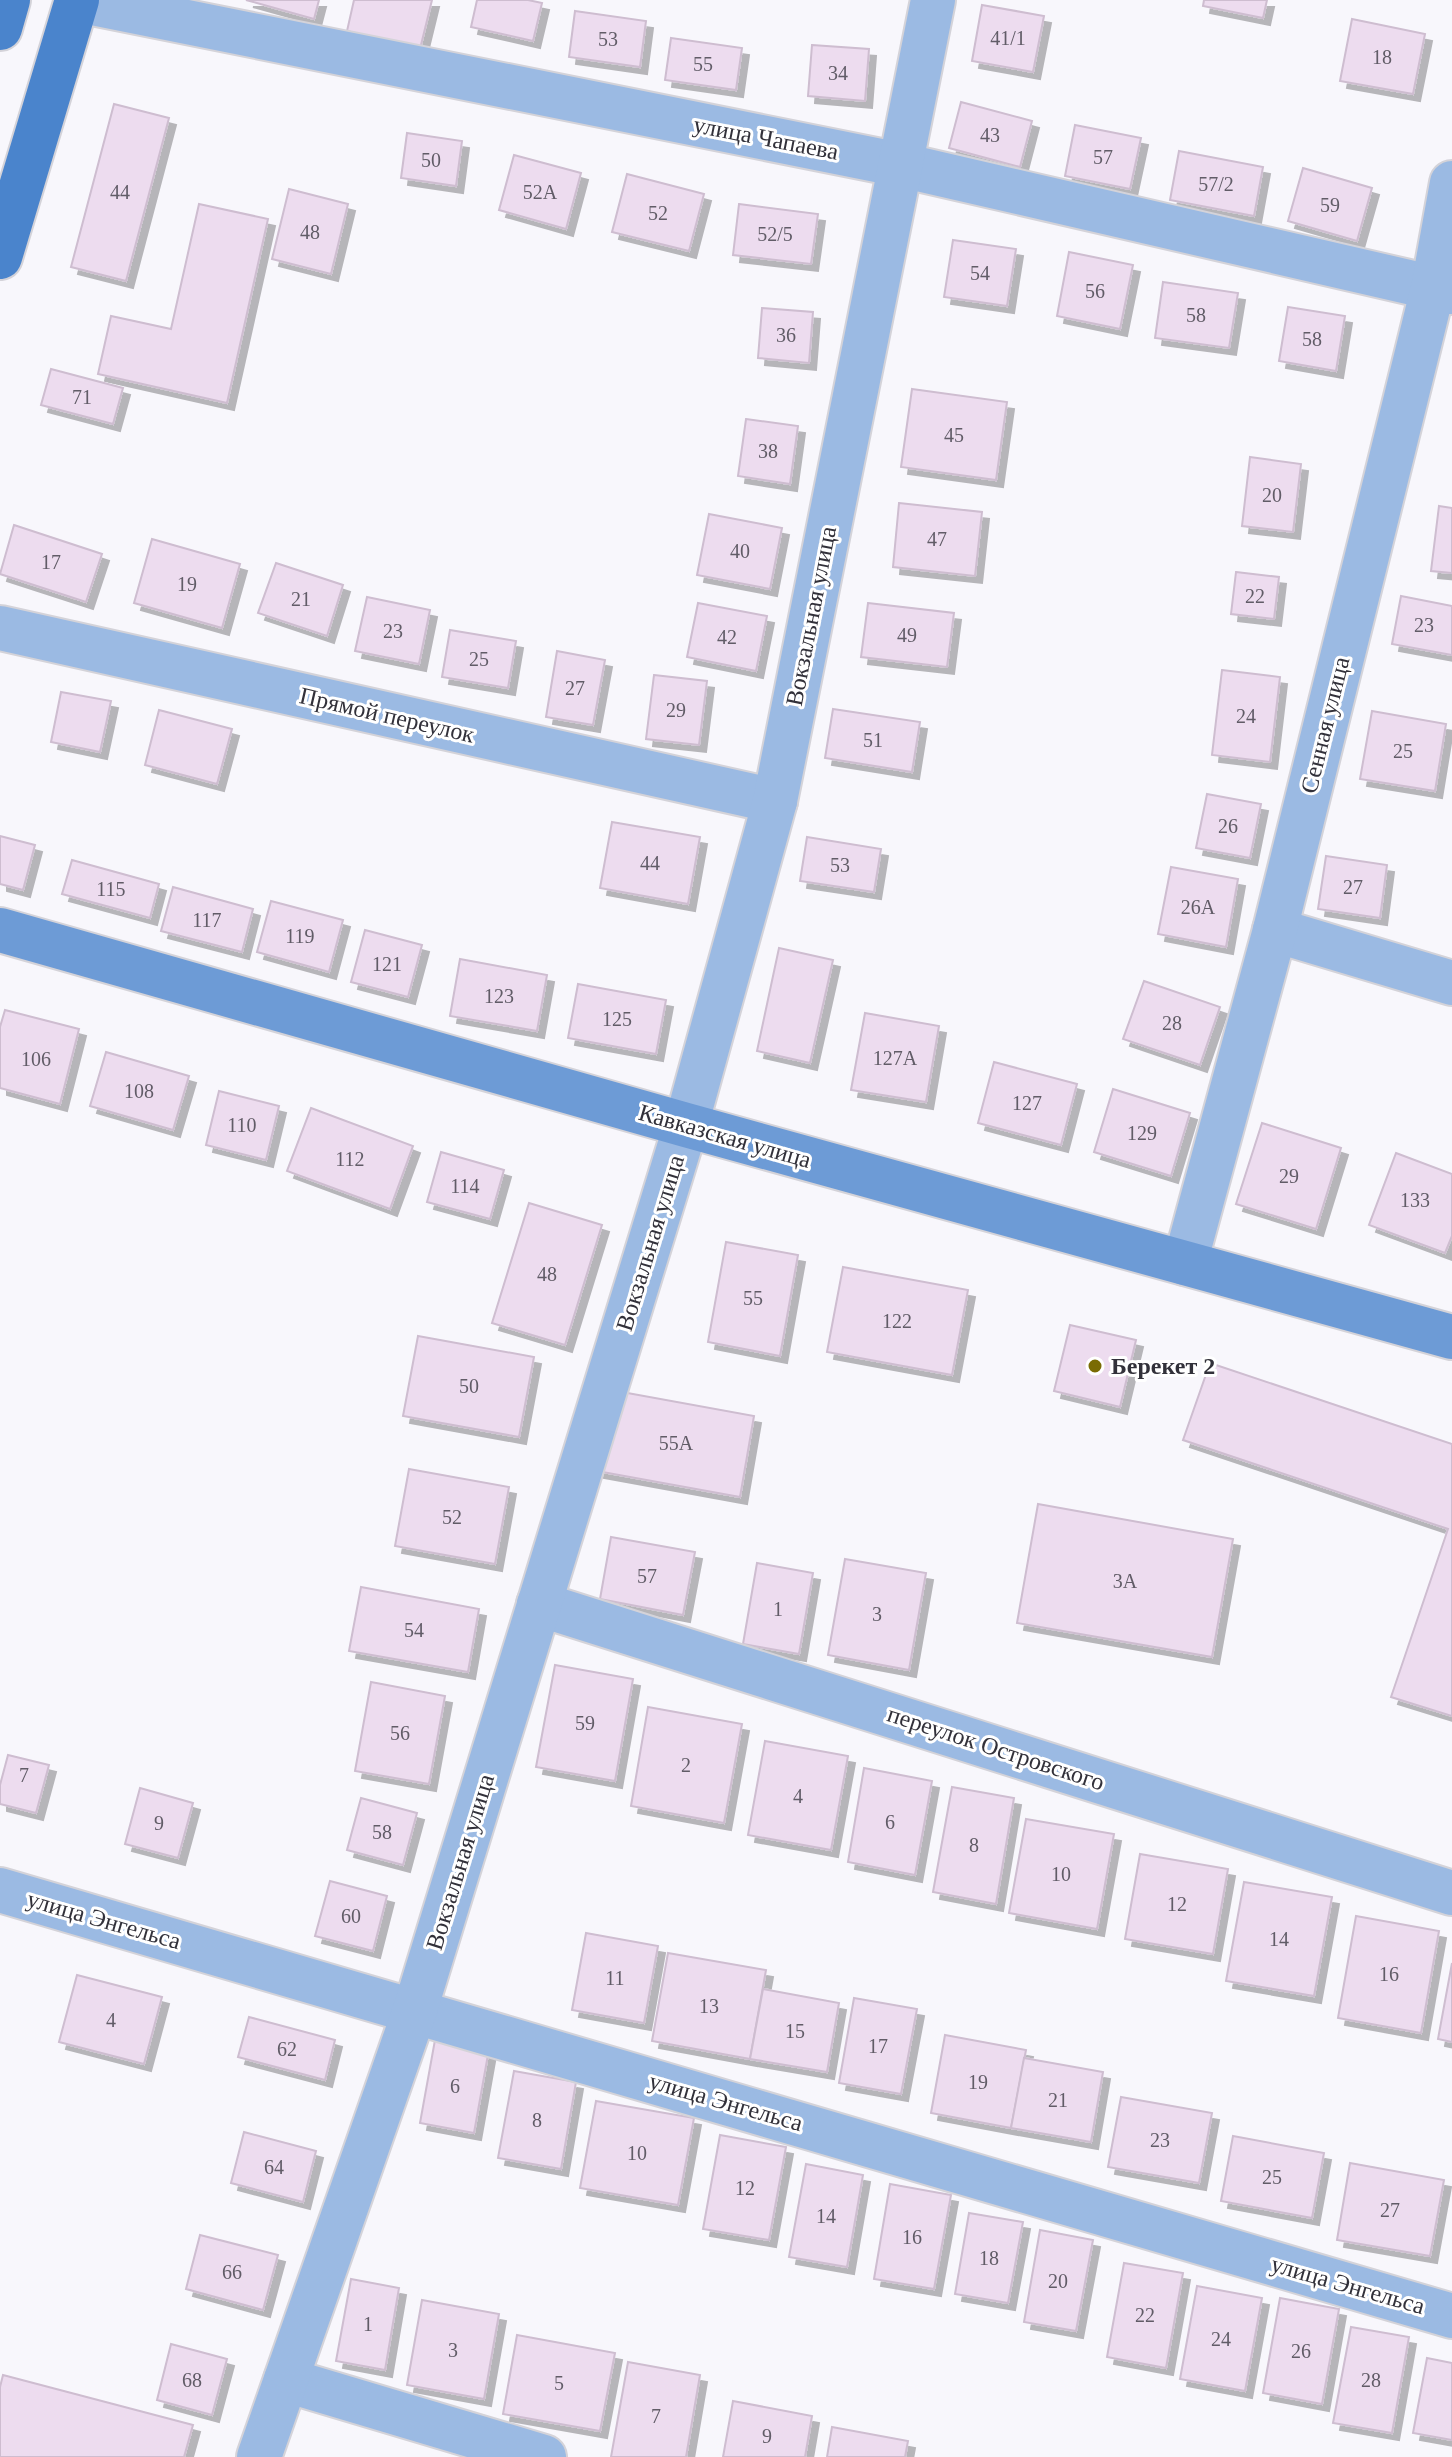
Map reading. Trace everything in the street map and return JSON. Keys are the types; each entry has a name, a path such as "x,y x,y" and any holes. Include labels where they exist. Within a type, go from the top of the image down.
{"main road":[{"path":"0,28 8,0"},
{"path":"0,257 77,0"},
{"name":"Кавказская улица","path":"0,930 686,1125 1452,1337"}],"street":[{"name":"улица Чапаева","path":"77,0 901,165 1443,290"},
{"name":"Вокзальная улица","path":"259,2457 415,2010 686,1125 775,801 933,0"},
{"name":"Сенная улица","path":"1185,1263 1443,290 1452,183"},
{"name":"Прямой переулок","path":"0,628 775,801"},
{"path":"1275,930 1452,983"},
{"name":"переулок Островского","path":"539,1604 1452,1893"},
{"name":"улица Энгельса","path":"0,1890 1452,2316"},
{"path":"286,2380 544,2457"}],"building":[{"path":"246,0 319,0 314,19"},
{"path":"354,0 432,0 420,49 347,31"},
{"path":"477,0 542,3 533,41 471,27"},
{"path":"1204,0 1267,0 1263,18 1203,6"},
{"path":"982,5 1044,16 1033,72 972,61"},
{"path":"575,11 646,21 640,67 569,57"},
{"path":"1352,19 1425,34 1413,94 1340,81"},
{"path":"671,38 742,48 736,90 665,80"},
{"path":"812,45 869,49 865,101 808,96"},
{"path":"961,102 1032,121 1020,167 949,148"},
{"path":"114,104 169,118 126,281 71,267"},
{"path":"1075,125 1141,138 1130,189 1065,176"},
{"path":"407,133 462,141 456,186 401,178"},
{"path":"1179,151 1263,167 1254,216 1170,200"},
{"path":"514,155 581,173 566,229 499,210"},
{"path":"1303,168 1372,188 1357,241 1288,221"},
{"path":"627,174 704,194 689,251 612,232"},
{"path":"289,189 348,204 331,274 272,259"},
{"path":"199,204 268,219 227,403 98,374 111,316 171,329"},
{"path":"739,204 818,214 811,264 733,255"},
{"path":"953,240 1016,249 1007,306 944,297"},
{"path":"1069,252 1133,265 1120,329 1057,316"},
{"path":"1163,282 1238,293 1229,348 1155,338"},
{"path":"1288,307 1345,316 1336,371 1279,361"},
{"path":"762,308 813,312 809,363 758,358"},
{"path":"51,369 123,388 113,424 41,405"},
{"path":"912,389 1007,402 996,480 901,467"},
{"path":"746,419 798,426 790,484 738,476"},
{"path":"1250,457 1301,464 1293,532 1242,526"},
{"path":"899,503 982,512 975,576 893,567"},
{"path":"1439,506 1452,508 1452,573 1431,571"},
{"path":"709,514 782,528 770,589 697,575"},
{"path":"14,525 102,554 86,602 0,574"},
{"path":"152,539 240,564 222,628 134,603"},
{"path":"276,563 343,585 327,636 258,613"},
{"path":"1236,572 1279,577 1274,619 1231,614"},
{"path":"1401,596 1452,606 1452,655 1392,644"},
{"path":"367,597 430,610 419,664 355,651"},
{"path":"698,603 767,616 756,671 687,657"},
{"path":"868,603 954,613 947,667 861,657"},
{"path":"450,630 516,641 508,688 442,677"},
{"path":"557,651 605,660 593,725 546,717"},
{"path":"1222,670 1280,677 1270,762 1212,755"},
{"path":"654,675 707,681 699,745 646,739"},
{"path":"61,692 111,701 100,752 51,742"},
{"path":"833,709 920,722 912,772 825,758"},
{"path":"159,710 232,729 217,784 145,765"},
{"path":"1372,711 1446,724 1435,791 1360,779"},
{"path":"1207,794 1261,804 1250,858 1196,848"},
{"path":"612,822 700,837 688,904 600,888"},
{"path":"0,836 35,845 23,890 0,884"},
{"path":"807,837 881,849 874,892 800,881"},
{"path":"1326,856 1387,865 1380,918 1318,909"},
{"path":"72,860 159,884 150,918 62,894"},
{"path":"1171,867 1238,879 1226,947 1158,934"},
{"path":"173,887 253,909 242,952 161,931"},
{"path":"271,901 343,920 329,972 257,952"},
{"path":"365,930 422,945 408,997 351,982"},
{"path":"779,948 833,960 810,1063 757,1051"},
{"path":"460,959 547,975 537,1031 450,1016"},
{"path":"1144,981 1220,1007 1200,1065 1123,1039"},
{"path":"578,984 666,1000 656,1054 568,1038"},
{"path":"5,1010 79,1029 60,1104 0,1088 0,1027"},
{"path":"865,1013 939,1026 926,1102 851,1090"},
{"path":"106,1052 189,1076 173,1130 90,1106"},
{"path":"994,1062 1077,1084 1061,1145 978,1123"},
{"path":"1113,1089 1190,1113 1171,1176 1094,1152"},
{"path":"219,1091 279,1106 266,1160 206,1145"},
{"path":"311,1108 413,1146 390,1209 287,1171"},
{"path":"1262,1123 1341,1148 1316,1229 1236,1204"},
{"path":"441,1152 504,1170 490,1219 427,1202"},
{"path":"1396,1153 1452,1174 1452,1236 1445,1253 1369,1225"},
{"path":"529,1203 602,1225 565,1345 492,1323"},
{"path":"726,1242 798,1255 780,1356 708,1342"},
{"path":"843,1267 968,1290 952,1375 827,1352"},
{"name":"Берекет 2","path":"1070,1325 1136,1340 1120,1407 1054,1391"},
{"path":"418,1336 534,1357 519,1437 403,1416"},
{"path":"1210,1363 1452,1444 1452,1716 1391,1697 1448,1529 1183,1440"},
{"path":"611,1390 754,1416 740,1497 597,1471"},
{"path":"409,1469 509,1487 495,1564 395,1546"},
{"path":"1038,1504 1233,1539 1212,1657 1017,1623"},
{"path":"611,1537 695,1552 683,1615 600,1599"},
{"path":"845,1559 926,1573 909,1670 828,1655"},
{"path":"757,1563 813,1573 799,1654 743,1644"},
{"path":"361,1587 479,1609 468,1672 349,1651"},
{"path":"555,1665 633,1679 615,1781 536,1767"},
{"path":"371,1682 445,1696 429,1784 355,1771"},
{"path":"648,1707 742,1724 724,1823 631,1806"},
{"path":"765,1741 848,1756 831,1850 748,1835"},
{"path":"8,1755 49,1765 36,1813 0,1804 0,1785"},
{"path":"864,1768 932,1781 915,1875 848,1862"},
{"path":"952,1787 1014,1798 996,1904 933,1892"},
{"path":"140,1788 193,1803 178,1858 125,1844"},
{"path":"361,1798 417,1813 403,1865 347,1850"},
{"path":"1026,1819 1114,1834 1097,1929 1009,1913"},
{"path":"1140,1854 1228,1869 1213,1954 1125,1939"},
{"path":"330,1881 387,1896 373,1951 315,1936"},
{"path":"1244,1882 1332,1897 1314,1996 1226,1981"},
{"path":"1356,1916 1439,1931 1421,2033 1338,2018"},
{"path":"586,1933 658,1946 644,2023 572,2010"},
{"path":"668,1953 766,1970 750,2059 652,2041"},
{"path":"1452,1963 1452,2042 1438,2039"},
{"path":"77,1975 162,1997 144,2064 59,2042"},
{"path":"763,1989 839,2003 827,2072 750,2059"},
{"path":"854,1998 917,2009 901,2094 839,2083"},
{"path":"249,2017 335,2040 325,2080 238,2057"},
{"path":"945,2035 1026,2050 1011,2128 931,2113"},
{"path":"435,2040 489,2049 474,2133 420,2123"},
{"path":"1024,2058 1103,2072 1091,2142 1011,2128"},
{"path":"514,2071 576,2082 561,2169 498,2158"},
{"path":"1121,2097 1212,2113 1199,2183 1108,2167"},
{"path":"596,2101 694,2118 678,2205 580,2188"},
{"path":"244,2132 316,2151 303,2202 231,2183"},
{"path":"720,2135 786,2147 769,2240 703,2229"},
{"path":"1233,2136 1324,2153 1312,2218 1221,2201"},
{"path":"1350,2163 1444,2180 1430,2256 1337,2240"},
{"path":"806,2164 863,2175 847,2267 789,2257"},
{"path":"890,2184 951,2195 934,2289 874,2279"},
{"path":"969,2213 1023,2222 1008,2303 955,2294"},
{"path":"1040,2230 1093,2240 1076,2331 1024,2322"},
{"path":"200,2235 278,2255 263,2310 186,2289"},
{"path":"1124,2263 1183,2273 1166,2368 1107,2357"},
{"path":"351,2279 399,2288 385,2370 336,2361"},
{"path":"1197,2286 1262,2298 1245,2391 1180,2379"},
{"path":"1280,2298 1339,2309 1322,2404 1263,2393"},
{"path":"422,2300 499,2314 484,2399 407,2385"},
{"path":"1351,2327 1409,2337 1392,2433 1333,2423"},
{"path":"517,2335 615,2353 600,2431 503,2414"},
{"path":"171,2344 227,2359 212,2415 157,2400"},
{"path":"1427,2358 1452,2363 1452,2440 1413,2433"},
{"path":"628,2362 700,2375 686,2457 611,2457"},
{"path":"3,2375 193,2425 184,2457 0,2457 0,2387"},
{"path":"733,2401 812,2416 805,2457 723,2457"},
{"path":"832,2427 908,2441 905,2457 827,2457"}],"place":[{"name":"Берекет 2","path":"1095,1366"}]}
